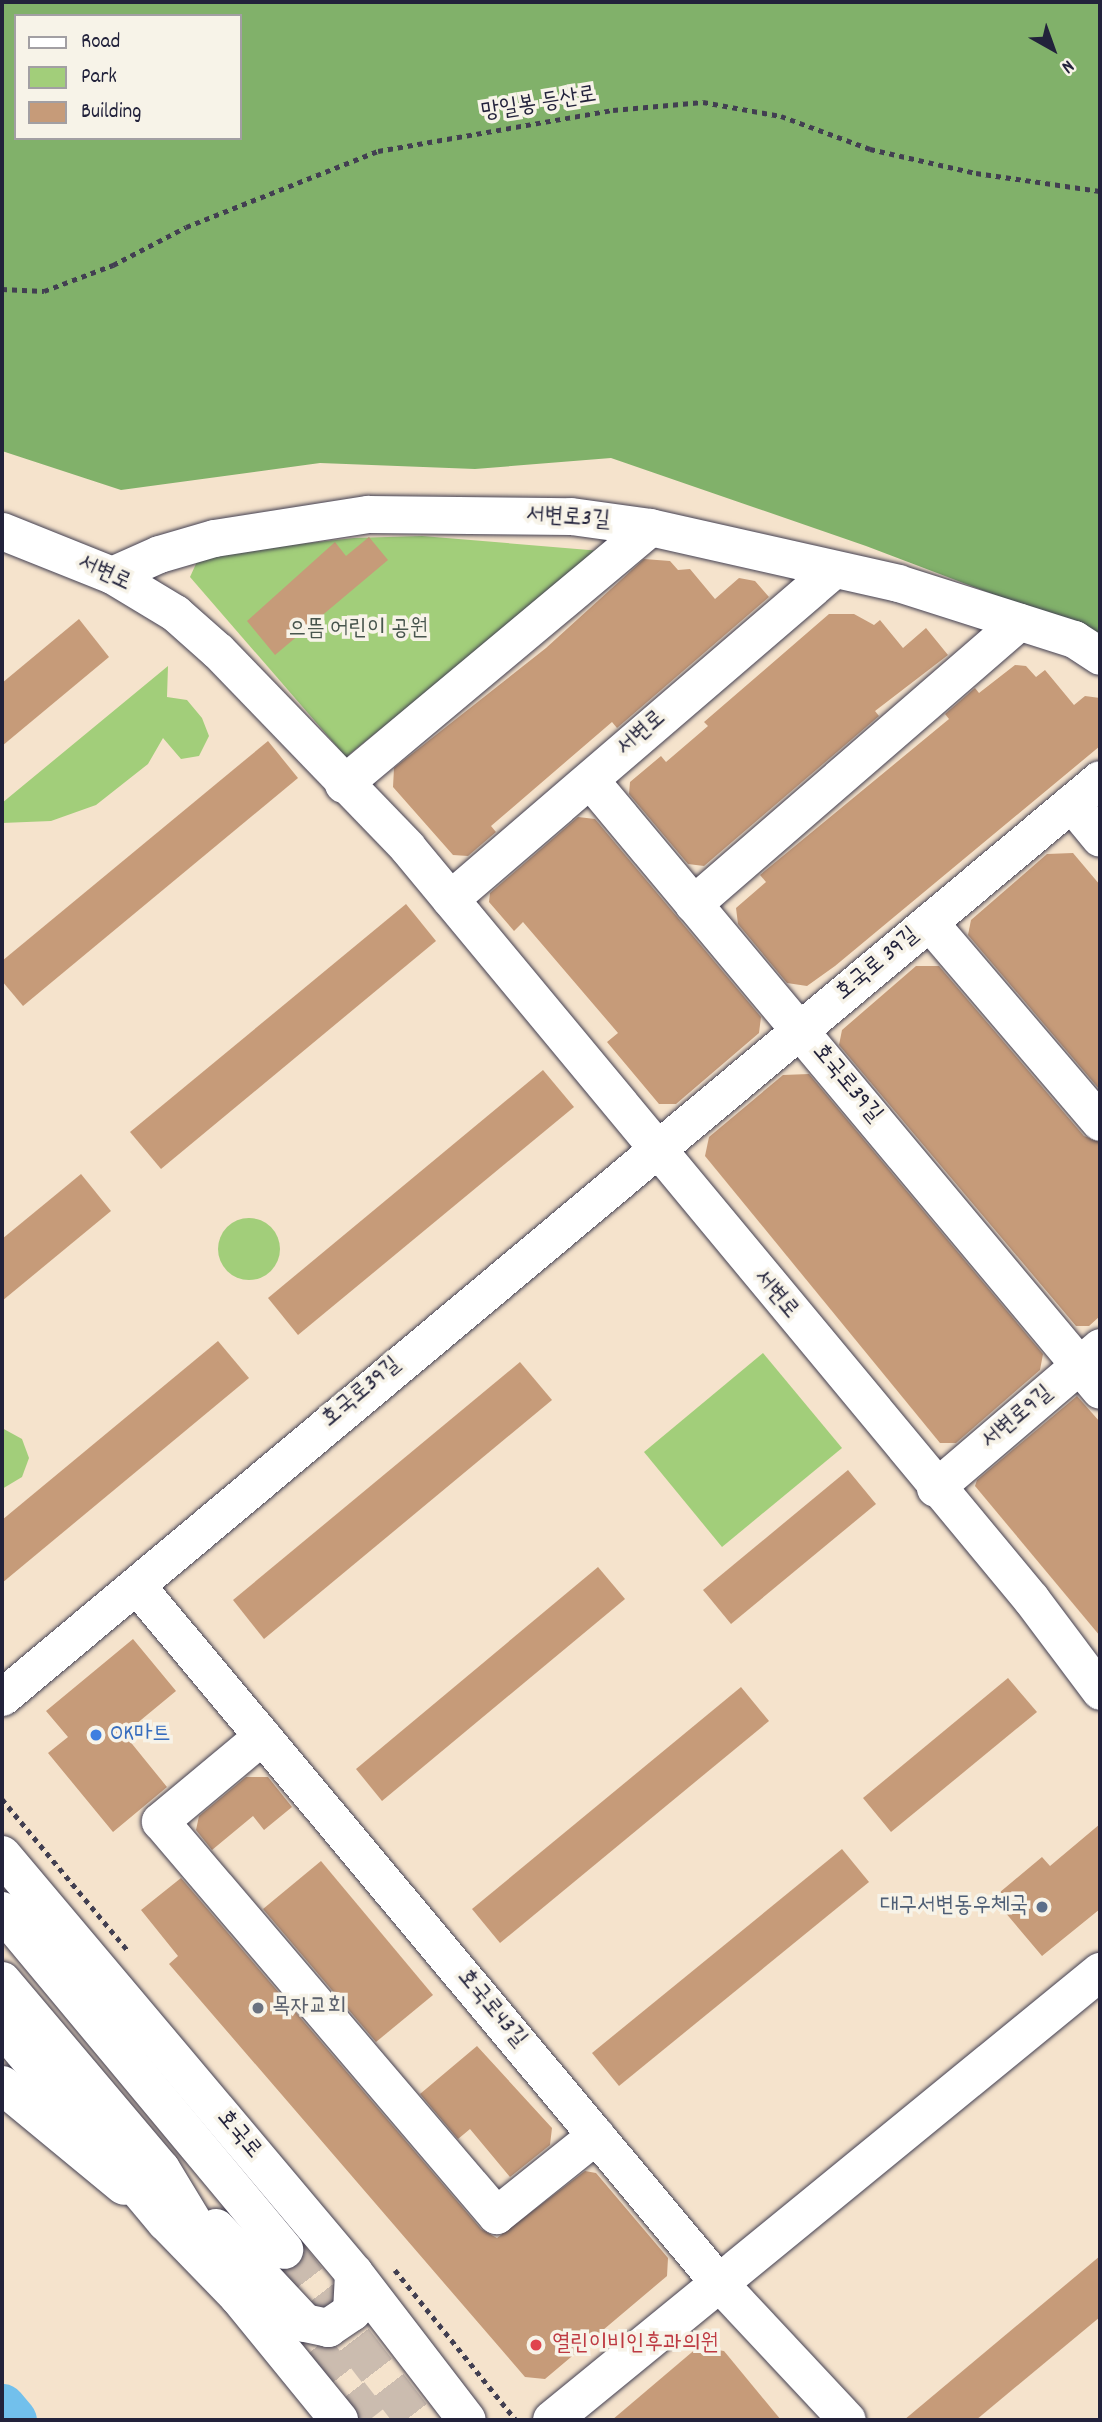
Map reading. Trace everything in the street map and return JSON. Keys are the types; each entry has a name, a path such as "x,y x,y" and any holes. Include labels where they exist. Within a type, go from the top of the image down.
{"main road":[{"name":"호국로","path":"2,1855 354,2273 467,2420"},
{"name":"호국로","path":"2,1911 284,2250"},
{"path":"552,2420 1100,1972"},
{"path":"2,1981 161,2169 305,2323 328,2328 352,2312 354,2273"},
{"path":"2,2026 166,2222 238,2296 339,2420"},
{"path":"2,2085 166,2222"},
{"path":"161,2169 238,2296"}],"street":[{"name":"서변로3길","path":"112,575 159,554 214,538 368,514 571,516 649,527 898,583 1074,639 1100,656"},
{"path":"343,784 649,527"},
{"name":"서변로","path":"2,531 112,575 175,613 218,651 343,784 407,847 655,1151 935,1488 1031,1599 1100,1691"},
{"name":"서변로","path":"450,899 834,569"},
{"path":"693,904 1018,622"},
{"name":"호국로 39길","path":"655,1151 1100,779"},
{"name":"호국로39길","path":"590,780 801,1031 1094,1368"},
{"path":"1071,803 1100,838"},
{"path":"929,922 1100,1122"},
{"name":"호국로39길","path":"2,1697 655,1151"},
{"name":"서변로9길","path":"935,1488 1094,1368"},
{"path":"136,1585 262,1736 160,1821 496,2215 596,2135"},
{"name":"호국로43길","path":"262,1736 719,2283 848,2420"}],"path":[{"name":"망일봉 등산로","path":"2,289 44,291 113,265 186,227 378,151 626,109 716,105 782,116 870,149 976,173 1100,191"}],"green space":[{"path":"2,2 1100,2 1100,635 866,546 611,458 475,469 320,463 121,490 2,451"},
{"name":"으뜸 어린이 공원","path":"422,536 601,551 346,757 190,577 200,555 354,538"},
{"path":"168,666 167,697 187,700 202,718 209,736 199,756 181,759 163,738 148,764 96,805 51,821 2,823 2,803"},
{"path":"249,1218 261,1220 271,1227 278,1237 278,1261 271,1271 261,1278 249,1280 237,1278 227,1271 220,1261 218,1249 220,1237 227,1227 237,1220"},
{"path":"763,1353 842,1448 722,1547 644,1452"},
{"path":"2,1428 22,1439 29,1458 22,1477 2,1489"}],"building":[{"path":"369,537 388,560 275,655 247,621 335,542 346,556"},
{"path":"644,559 670,561 678,570 690,569 715,599 739,578 755,581 769,597 617,728 612,722 491,826 496,832 468,856 453,855 393,787 394,768 546,648"},
{"path":"829,614 854,614 874,625 880,620 903,648 926,628 948,655 875,711 879,716 704,866 688,864 629,794 630,782 661,756 666,762 708,726 704,722"},
{"path":"79,619 109,657 2,746 2,683"},
{"path":"1015,665 1026,666 1036,677 1045,670 1074,705 1085,696 1100,698 1100,746 835,966 807,986 787,983 738,924 736,908 766,882 760,875 949,719 945,714 975,688 979,693"},
{"path":"268,741 298,778 23,1006 2,981 2,961"},
{"path":"578,817 595,819 761,1017 759,1033 676,1104 659,1104 607,1042 618,1033 523,922 514,931 489,902 490,893"},
{"path":"1073,853 1100,885 1100,1090 968,935 971,920 1047,854"},
{"path":"406,904 436,941 161,1169 130,1132"},
{"path":"916,966 939,966 1084,1136 1100,1142 1100,1316 1089,1326 1076,1326 839,1045 842,1030"},
{"path":"543,1070 574,1107 298,1335 268,1298"},
{"path":"809,1074 1043,1354 1040,1370 956,1443 940,1443 705,1156 709,1137 783,1075"},
{"path":"81,1174 111,1211 2,1301 2,1239"},
{"path":"218,1341 249,1378 2,1583 2,1520"},
{"path":"520,1362 552,1400 264,1639 233,1600"},
{"path":"1077,1396 1100,1422 1100,1636 975,1486 977,1480"},
{"path":"848,1470 876,1504 731,1624 703,1590"},
{"path":"598,1567 625,1599 382,1801 356,1769"},
{"name":"OK마트","path":"133,1639 176,1691 124,1734 167,1787 113,1832 48,1753 68,1737 46,1711"},
{"path":"1008,1678 1037,1712 891,1832 863,1798"},
{"path":"741,1687 769,1721 500,1943 472,1909"},
{"path":"246,1777 268,1777 292,1807 264,1830 253,1816 212,1850 196,1830 199,1816"},
{"name":"대구서변동우체국","path":"1100,1824 1100,1909 1042,1956 993,1898 1042,1857 1050,1866"},
{"path":"842,1849 869,1882 619,2086 592,2053"},
{"path":"321,1861 433,1995 376,2042 263,1909"},
{"path":"181,1878 481,2229 497,2238 585,2171 596,2173 668,2258 667,2276 545,2379 525,2377 169,1964 178,1956 141,1910"},
{"path":"477,2046 552,2128 550,2145 510,2177 470,2129 458,2139 420,2094"},
{"path":"1100,2256 1100,2317 976,2420 904,2420"},
{"path":"698,2347 724,2351 781,2420 612,2420"}],"waterway":[{"path":"2,2407 13,2420"}],"tunnel":[{"path":"284,2250 415,2420"},
{"path":"279,2304 370,2420"}],"place":[{"name":"OK마트","path":"96,1735"},
{"name":"대구서변동우체국","path":"1042,1907"},
{"name":"목자교회","path":"258,2008"},
{"name":"열린이비인후과의원","path":"536,2345"}]}
